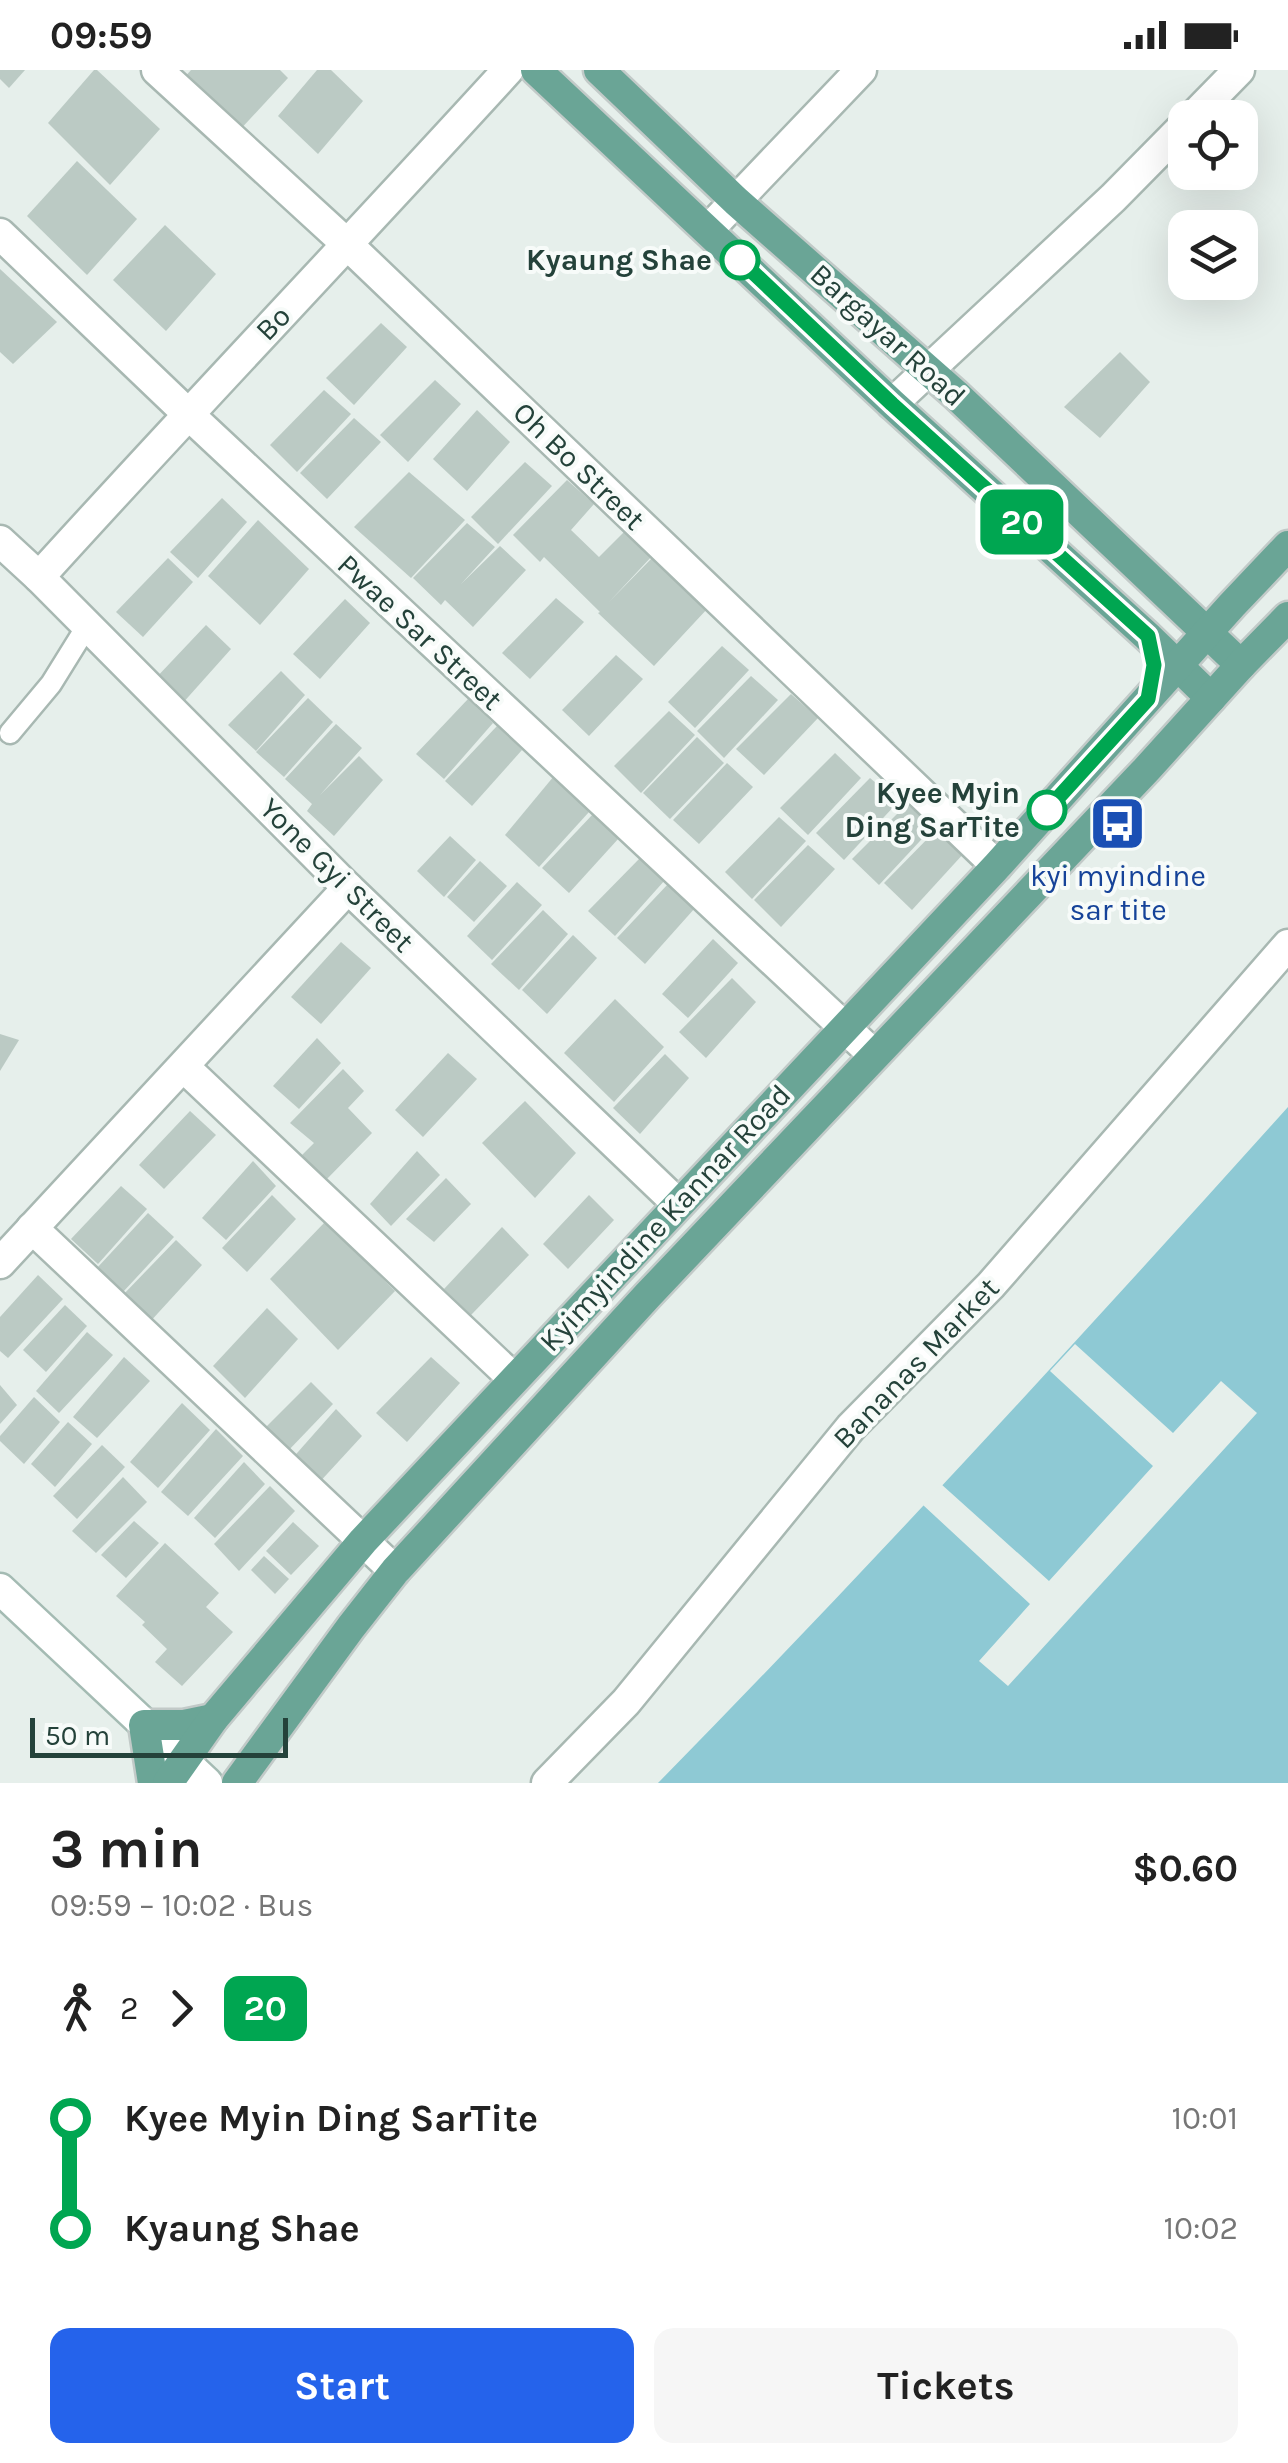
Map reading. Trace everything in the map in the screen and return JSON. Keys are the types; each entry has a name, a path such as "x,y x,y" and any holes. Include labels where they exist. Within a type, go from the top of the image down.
{"main road":[{"name":"Bargayar Road","path":"536,70 892,404 1148,636"},
{"name":"Bargayar Road","path":"599,70 1176,601"},
{"name":"Kyimyindine Kannar Road","path":"175,1773 213,1719 363,1541 997,866 1288,546"},
{"path":"1176,601 1204,604 1253,584"},
{"path":"1176,601 1241,665"},
{"name":"Kyimyindine Kannar Road","path":"237,1783 395,1570 635,1309 1288,617"},
{"path":"1148,636 1212,698"},
{"path":"1148,636 1154,665 1148,699"},
{"path":"153,1783 144,1725 184,1725 213,1719"}],"street":[{"name":"Oh Bo Street","path":"157,70 348,245 997,866"},
{"name":"Bo","path":"39,577 508,70"},
{"path":"708,230 861,70"},
{"path":"1210,100 1239,70"},
{"path":"892,404 1168,142"},
{"name":"Pwae Sar Street","path":"0,234 187,414 874,1054"},
{"name":"Yone Gyi Street","path":"0,542 348,888 678,1204"},
{"path":"0,1263 348,888"},
{"name":"Bananas Market","path":"548,1783 626,1702 852,1426 991,1285 1288,945"},
{"path":"184,1067 514,1379"},
{"path":"32,1228 395,1570"},
{"path":"0,1589 144,1725 175,1773 207,1783"}],"lane":[{"path":"10,733 51,684 87,626"}],"water":[{"path":"1288,1107 1288,1783 658,1783 977,1448"}],"pier":[{"path":"1075,1344 1173,1433 1221,1381 1257,1413 1008,1686 979,1661 1030,1604 923,1505 941,1484 1049,1581 1153,1466 1050,1371"}],"building":[{"path":"0,70 25,70 9,88 0,79"},
{"path":"94,70 160,129 110,185 48,123"},
{"path":"191,70 280,70 288,78 237,133 183,79"},
{"path":"317,70 331,70 363,101 318,154 278,116"},
{"path":"77,161 137,219 87,275 27,216"},
{"path":"165,225 216,274 166,331 113,280"},
{"path":"0,269 57,322 13,364 0,352"},
{"path":"381,323 407,347 354,405 326,378"},
{"path":"1120,352 1150,382 1100,438 1064,407"},
{"path":"435,380 461,404 408,462 380,435"},
{"path":"324,390 351,414 297,472 270,445"},
{"path":"477,410 510,442 467,491 433,459"},
{"path":"354,418 381,442 327,499 300,473"},
{"path":"525,462 552,486 498,544 471,517"},
{"path":"409,472 465,520 411,578 354,527"},
{"path":"567,480 594,504 571,530 599,557 626,530 653,555 609,602 652,558 708,608 654,666 544,557 540,562 513,535"},
{"path":"222,498 247,522 198,578 170,552"},
{"path":"258,520 309,569 260,625 208,576"},
{"path":"467,523 495,547 461,584 500,546 526,570 473,627 445,600 441,605 413,578"},
{"path":"168,558 193,582 143,637 116,612"},
{"path":"556,598 584,622 530,679 502,653"},
{"path":"345,599 370,623 320,679 293,654"},
{"path":"206,625 231,649 181,705 154,680"},
{"path":"722,646 749,670 695,728 668,702"},
{"path":"616,655 643,679 589,736 562,710"},
{"path":"281,671 305,695 256,751 228,725"},
{"path":"751,676 778,700 724,758 697,731"},
{"path":"791,694 818,718 764,775 736,749"},
{"path":"308,698 333,722 284,777 256,752"},
{"path":"468,699 493,723 444,779 416,754"},
{"path":"669,711 695,735 641,793 614,766"},
{"path":"336,724 362,748 320,795 359,756 383,780 334,836 307,811 312,804 285,779"},
{"path":"497,726 522,750 472,806 445,781"},
{"path":"697,737 724,763 670,819 643,793"},
{"path":"835,753 861,778 808,835 780,808"},
{"path":"727,763 753,787 699,844 673,820"},
{"path":"554,776 589,812 539,867 505,835"},
{"path":"870,778 898,802 844,860 816,833"},
{"path":"907,804 933,827 879,885 852,859"},
{"path":"594,813 619,838 569,893 542,868"},
{"path":"779,817 806,841 752,899 725,872"},
{"path":"938,828 965,852 912,910 884,883"},
{"path":"450,836 476,860 444,897 417,871"},
{"path":"808,845 835,869 781,927 754,900"},
{"path":"641,857 665,880 615,936 588,911"},
{"path":"480,861 507,886 474,922 447,897"},
{"path":"517,882 542,905 492,960 467,936"},
{"path":"669,883 695,908 645,964 617,938"},
{"path":"543,910 568,934 519,990 491,964"},
{"path":"573,935 597,958 547,1014 522,990"},
{"path":"713,939 738,963 688,1018 662,994"},
{"path":"341,942 371,968 321,1024 291,997"},
{"path":"732,978 756,1002 706,1058 679,1032"},
{"path":"615,999 664,1047 614,1102 564,1053"},
{"path":"0,1034 19,1040 0,1071"},
{"path":"317,1038 341,1063 299,1109 273,1086"},
{"path":"448,1053 477,1079 423,1137 395,1110"},
{"path":"665,1054 689,1078 640,1134 613,1108"},
{"path":"343,1069 364,1091 348,1108 372,1133 324,1182 300,1157 314,1143 290,1123"},
{"path":"525,1101 576,1153 535,1198 482,1143"},
{"path":"190,1111 216,1135 164,1189 139,1165"},
{"path":"417,1151 440,1175 391,1226 370,1204"},
{"path":"253,1161 276,1186 226,1240 202,1218"},
{"path":"446,1178 471,1204 434,1242 406,1219"},
{"path":"121,1186 147,1209 98,1264 71,1239"},
{"path":"272,1195 296,1219 247,1272 222,1248"},
{"path":"589,1195 614,1220 568,1269 543,1244"},
{"path":"148,1213 174,1237 123,1292 97,1268"},
{"path":"325,1222 395,1291 338,1350 270,1279"},
{"path":"502,1227 529,1255 471,1315 444,1289"},
{"path":"176,1240 202,1265 148,1324 121,1297"},
{"path":"38,1275 63,1299 8,1358 0,1351 0,1317"},
{"path":"65,1305 87,1326 46,1372 23,1350"},
{"path":"267,1308 298,1339 245,1398 213,1366"},
{"path":"87,1332 113,1355 59,1413 36,1391"},
{"path":"124,1357 150,1381 97,1438 73,1417"},
{"path":"431,1357 460,1383 407,1442 376,1413"},
{"path":"311,1382 333,1404 286,1453 263,1430"},
{"path":"0,1385 17,1405 0,1424"},
{"path":"34,1397 60,1422 24,1464 0,1441 0,1436"},
{"path":"182,1403 210,1430 158,1488 130,1462"},
{"path":"336,1409 362,1436 316,1486 290,1461"},
{"path":"68,1422 92,1444 55,1487 31,1464"},
{"path":"216,1429 243,1456 188,1516 161,1492"},
{"path":"102,1445 125,1467 77,1519 53,1496"},
{"path":"244,1462 265,1484 215,1538 194,1518"},
{"path":"123,1477 147,1502 96,1553 72,1531"},
{"path":"270,1486 295,1511 239,1571 214,1544"},
{"path":"134,1521 159,1543 126,1578 101,1555"},
{"path":"293,1522 319,1546 291,1575 266,1551"},
{"path":"165,1543 219,1593 206,1607 233,1632 182,1686 155,1662 167,1649 116,1596"},
{"path":"264,1556 289,1579 275,1594 251,1570"}],"bus line":[{"name":"20","path":"740,260 1148,636 1154,665 1148,699 1047,810"}],"place":[{"name":"Kyaung Shae","path":"740,260"},
{"name":"Kyee Myin Ding SarTite","path":"1047,810"},
{"name":"kyi myindine sar tite","path":"1118,824"}]}
